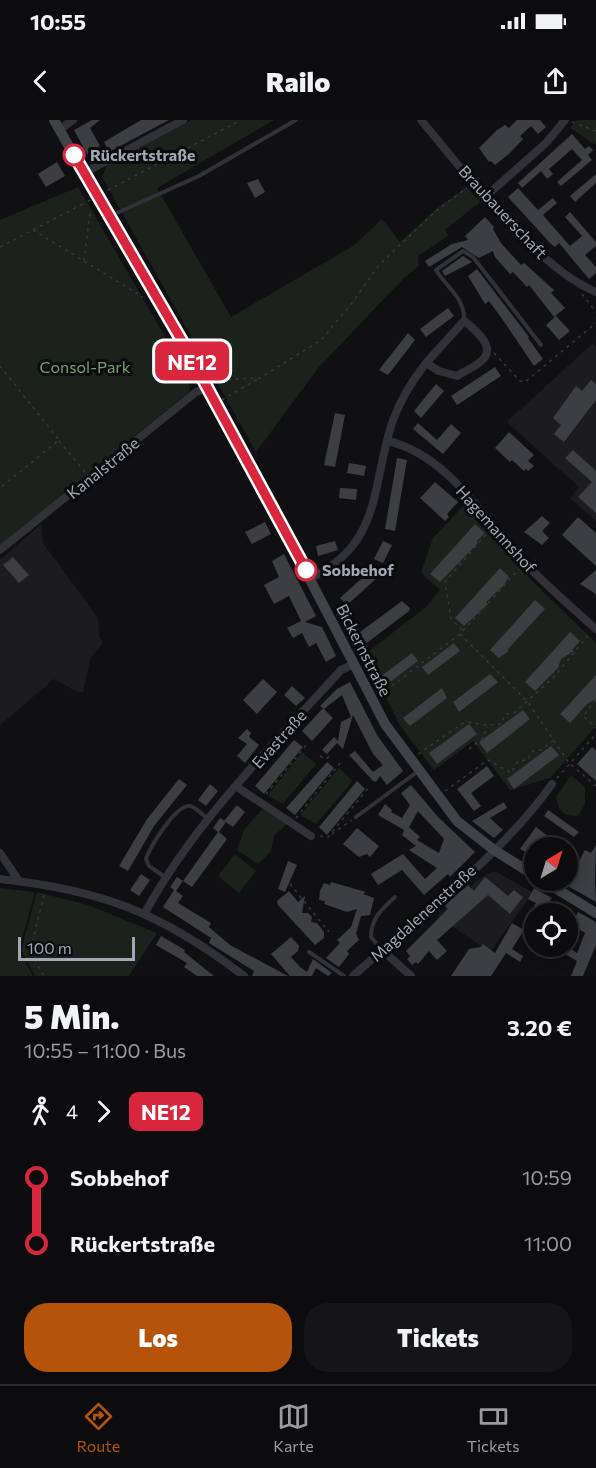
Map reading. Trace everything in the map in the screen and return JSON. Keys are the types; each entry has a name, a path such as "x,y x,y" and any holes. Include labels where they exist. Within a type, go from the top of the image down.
{"street":[{"path":"56,125 73,120"},
{"path":"84,174 183,120"},
{"name":"Braubauerschaft","path":"422,120 486,196 546,258 583,287 596,292"},
{"path":"486,196 546,143 568,120"},
{"name":"Bickernstraße","path":"56,125 205,384 311,578 373,701 409,760 457,821 494,850 524,869"},
{"path":"311,578 334,567 362,536 401,400 426,363 464,321 472,326 488,345 489,351 485,358 457,376 439,371 426,363"},
{"name":"Kanalstraße","path":"0,550 205,384"},
{"name":"Hagemannshof","path":"388,441 408,446 441,470 468,495 524,562 595,628"},
{"name":"Evastraße","path":"145,913 209,820 341,670 354,664"},
{"name":"Magdalenenstraße","path":"353,976 494,850 532,812 552,784"},
{"path":"237,787 311,836"},
{"path":"0,853 19,881"},
{"path":"0,879 89,893 145,913 185,934 244,976"},
{"path":"560,891 596,913"},
{"path":"382,950 411,976"}],"lane":[{"path":"110,216 199,176 296,120"},
{"path":"464,321 461,300 436,270 463,251 473,257 541,345"},
{"path":"356,817 418,772"},
{"path":"167,878 149,866 146,859 166,825 179,810 186,806 191,806 209,820"},
{"path":"382,950 371,937 371,927 381,910 395,897"},
{"path":"309,952 344,976"}],"path":[{"path":"0,247 241,120"},
{"path":"568,120 596,131"},
{"path":"216,404 321,340 386,257 436,211 474,182"},
{"path":"84,262 90,213 103,205"},
{"path":"33,230 140,296 156,297"},
{"path":"583,287 582,296 596,312"},
{"path":"489,351 496,354 520,381 525,381 596,324"},
{"path":"0,366 90,478"},
{"path":"205,384 260,378"},
{"path":"0,488 59,440"},
{"path":"463,630 451,619 446,582 494,526"},
{"path":"373,701 460,634 524,562"},
{"path":"409,760 465,722 501,724 506,714 514,713 555,676 595,628"},
{"path":"460,634 528,702 569,762 596,786"},
{"path":"596,700 583,716 596,728"},
{"path":"469,749 484,737 488,725"},
{"path":"552,784 596,734"},
{"path":"438,797 488,760 512,773 518,761 528,760 532,751 541,750 555,739"},
{"path":"260,802 307,744"},
{"path":"320,756 325,759 333,755"},
{"path":"478,761 481,765"},
{"path":"293,822 341,762"},
{"path":"328,837 370,786"},
{"path":"311,836 328,837 356,817 350,811"},
{"path":"290,884 329,932"},
{"path":"44,976 30,952 46,885"}],"shaded area":[{"path":"593,343 596,347 596,521 570,498 579,487 507,422"},
{"path":"41,524 43,543 98,618 99,636 103,643 91,657 83,692 78,692 54,679 0,725 0,560"},
{"path":"491,872 497,872 524,888 524,891 533,893 490,952 437,916 476,881"}],"green space":[{"path":"191,120 274,120 157,188 231,317 353,246 382,219 400,242 435,210 466,187 480,202 445,230 448,236 418,256 419,266 404,278 319,367 256,452 102,177 106,166"},
{"path":"577,120 596,120 596,145 570,128"},
{"name":"Consol-Park","path":"78,187 188,376 190,391 0,545 0,220"},
{"path":"465,504 529,578 596,643 596,726 550,778 510,790 473,741 434,770 401,727 364,655 426,607 440,590 421,573 433,538"},
{"path":"302,752 316,764 283,804 268,795"},
{"path":"339,768 353,781 316,824 300,815"},
{"path":"571,775 585,787 585,804 578,816 566,815 559,808 556,797"},
{"path":"262,809 287,824 274,836 271,851 258,864 237,850 244,830"},
{"path":"235,854 256,871 239,893 218,876"},
{"path":"0,888 35,892 19,950 33,976 0,976"},
{"path":"37,892 88,905 157,933 129,976 35,976 21,950"}],"building":[{"path":"92,120 100,120 90,128 100,146 87,154 74,130"},
{"path":"141,120 169,120 109,152 104,142"},
{"path":"517,120 540,120 546,127 538,134 531,126 520,136 523,139 510,153 495,165 489,162 479,148 497,130 505,125 509,128"},
{"path":"572,134 585,149 589,146 593,150 588,155 592,160 561,186 557,182 582,160 572,149 549,169 553,174 547,179 541,171 522,188 518,183"},
{"path":"57,162 65,176 46,187 38,174"},
{"path":"596,174 596,183 575,202 570,196"},
{"path":"258,179 265,192 255,198 247,183"},
{"path":"518,188 538,210 553,198 557,203 543,215 570,246 582,236 565,217 570,212 596,242 596,246 585,255 596,267 596,273 589,279 559,243 555,247 551,244 508,197"},
{"path":"485,217 494,227 501,243 521,265 524,263 554,290 551,293 565,308 554,317 529,285 527,287 513,272 510,274 495,257 493,251 479,258 462,247 429,267 425,261 452,244 468,240 465,236"},
{"path":"463,256 472,262 445,276 442,271"},
{"path":"477,269 543,359 534,366 489,301 485,304 468,276"},
{"path":"448,308 454,316 426,337 420,329"},
{"path":"556,316 570,331 559,340 546,325"},
{"path":"408,333 415,340 388,375 379,370"},
{"path":"495,367 501,376 457,405 451,396"},
{"path":"591,380 596,384 596,400 564,442 554,434 561,425 553,418 576,386 582,391"},
{"path":"436,384 444,391 421,418 414,411"},
{"path":"335,413 345,415 335,467 324,465"},
{"path":"418,423 437,440 451,424 461,433 443,454 413,429"},
{"path":"509,432 534,455 528,461 534,466 528,471 526,469 524,471 512,460 510,462 495,448"},
{"path":"573,450 596,471 596,513 578,497 592,482 565,458"},
{"path":"397,458 407,460 395,531 385,529"},
{"path":"349,463 366,466 364,476 347,473"},
{"path":"435,482 458,502 447,514 449,517 445,521 420,498"},
{"path":"340,488 357,489 356,500 339,498"},
{"path":"542,516 550,523 542,531 549,538 542,545 524,532"},
{"path":"578,517 596,533 596,566 562,535"},
{"path":"265,522 271,534 252,544 245,532"},
{"path":"475,524 485,533 440,582 430,574"},
{"path":"335,541 338,550 318,556 316,546"},
{"path":"383,541 392,545 383,563 374,559"},
{"path":"284,554 316,616 305,622 322,627 336,656 326,662 316,643 309,647 302,633 293,638 287,628 301,621 289,596 274,604 264,585 279,577 272,561"},
{"path":"13,557 29,575 19,583 3,565"},
{"path":"500,568 509,577 486,602 488,604 464,626 455,618"},
{"path":"596,570 596,594 580,584"},
{"path":"370,571 377,578 347,605 340,598"},
{"path":"535,600 545,609 507,650 509,651 499,658 490,650"},
{"path":"402,601 410,608 409,611 364,645 360,645 356,635"},
{"path":"570,632 580,641 572,650 574,651 561,659 558,668 535,691 525,682"},
{"path":"454,643 460,651 428,675 422,667"},
{"path":"412,653 418,661 386,685 380,677"},
{"path":"490,674 498,682 459,712 453,702"},
{"path":"596,675 596,699 587,704 570,723 560,714"},
{"path":"263,679 277,692 257,714 243,700"},
{"path":"350,682 377,735 403,771 387,785 380,776 376,782 373,781 349,755 355,751 373,772 383,765 373,754 353,715 343,749 337,743 327,754 322,750 334,737 338,741 341,722 351,717 342,695 324,709 333,718 312,741 302,731 323,708 320,706 337,689"},
{"path":"292,686 305,698 296,706 284,695"},
{"path":"442,688 447,698 410,726 403,718"},
{"path":"523,710 530,719 487,753 479,742"},
{"path":"469,724 477,734 437,764 429,753"},
{"path":"247,729 251,733 249,737 259,745 245,763 237,756 247,744 238,738"},
{"path":"294,740 303,747 264,794 255,786"},
{"path":"551,746 559,755 514,789 507,779"},
{"path":"592,747 596,750 596,781 577,764"},
{"path":"327,762 334,768 295,815 286,808"},
{"path":"487,766 494,776 471,793 481,806 474,811 457,789"},
{"path":"179,779 187,785 154,826 128,871 119,866 147,819"},
{"path":"357,781 365,789 327,835 319,827"},
{"path":"210,784 218,791 206,806 198,800"},
{"path":"411,785 438,817 475,852 450,877 448,874 424,895 402,870 378,885 371,874 403,854 425,879 437,868 409,850 416,846 402,835 404,830 378,815 385,804 392,810 391,812 402,818 410,805 401,793","holes":["418,811 444,839 439,853 417,840 420,837 409,827"]},
{"path":"504,802 507,808 490,818 503,830 494,838 472,821"},
{"path":"237,805 245,812 233,827 224,821"},
{"path":"548,810 579,832 574,837 544,816"},
{"path":"220,818 226,822 219,832 227,839 192,887 183,881 218,832 213,828"},
{"path":"536,827 549,837 529,837"},
{"path":"357,828 379,846 370,857 367,854 359,857 343,844"},
{"path":"596,845 596,902 576,891 578,863 585,850 591,853"},
{"path":"288,861 297,865 285,892 278,889"},
{"path":"141,874 150,880 139,896 130,890"},
{"path":"177,877 183,881 176,891 183,896 178,903 211,923 209,927 230,945 288,976 252,976 254,971 209,943 211,938 163,907 174,890 170,887"},
{"path":"485,877 508,896 514,890 523,897 510,914 488,895 437,940 447,951 437,960 429,951 418,964 416,962 412,965 407,959 410,956 406,951 448,909 445,906 453,898 468,885 474,891"},
{"path":"331,882 366,892 363,894 374,898 370,915 361,916 356,934 359,940 347,951 349,954 339,967 326,958 340,943 337,940 351,927 357,909 347,912 319,900 324,883 330,885"},
{"path":"289,891 298,902 305,896 302,913 308,913 312,917 311,922 317,923 324,932 324,938 315,945 278,905 277,901"},
{"path":"532,891 539,891 552,898 549,902 551,903 536,903 528,899"},
{"path":"578,912 596,922 596,945 583,976 571,976 577,961 570,957 578,957 578,950 585,933 578,928"},
{"path":"512,923 524,930 512,949 523,956 520,962 506,953 491,976 451,976 469,949 481,947 483,944 495,953"},
{"path":"161,936 185,950 184,952 214,976 197,976 184,967 187,963 156,945"},
{"path":"291,937 299,946 298,951 291,957 300,967 307,972 313,959 332,973 328,976 316,968 312,976 290,976 271,954"}],"bus line":[{"name":"NE12","path":"74,155 182,341 306,570"}],"place":[{"name":"Rückertstraße","path":"74,155"},
{"name":"Sobbehof","path":"306,570"}]}
